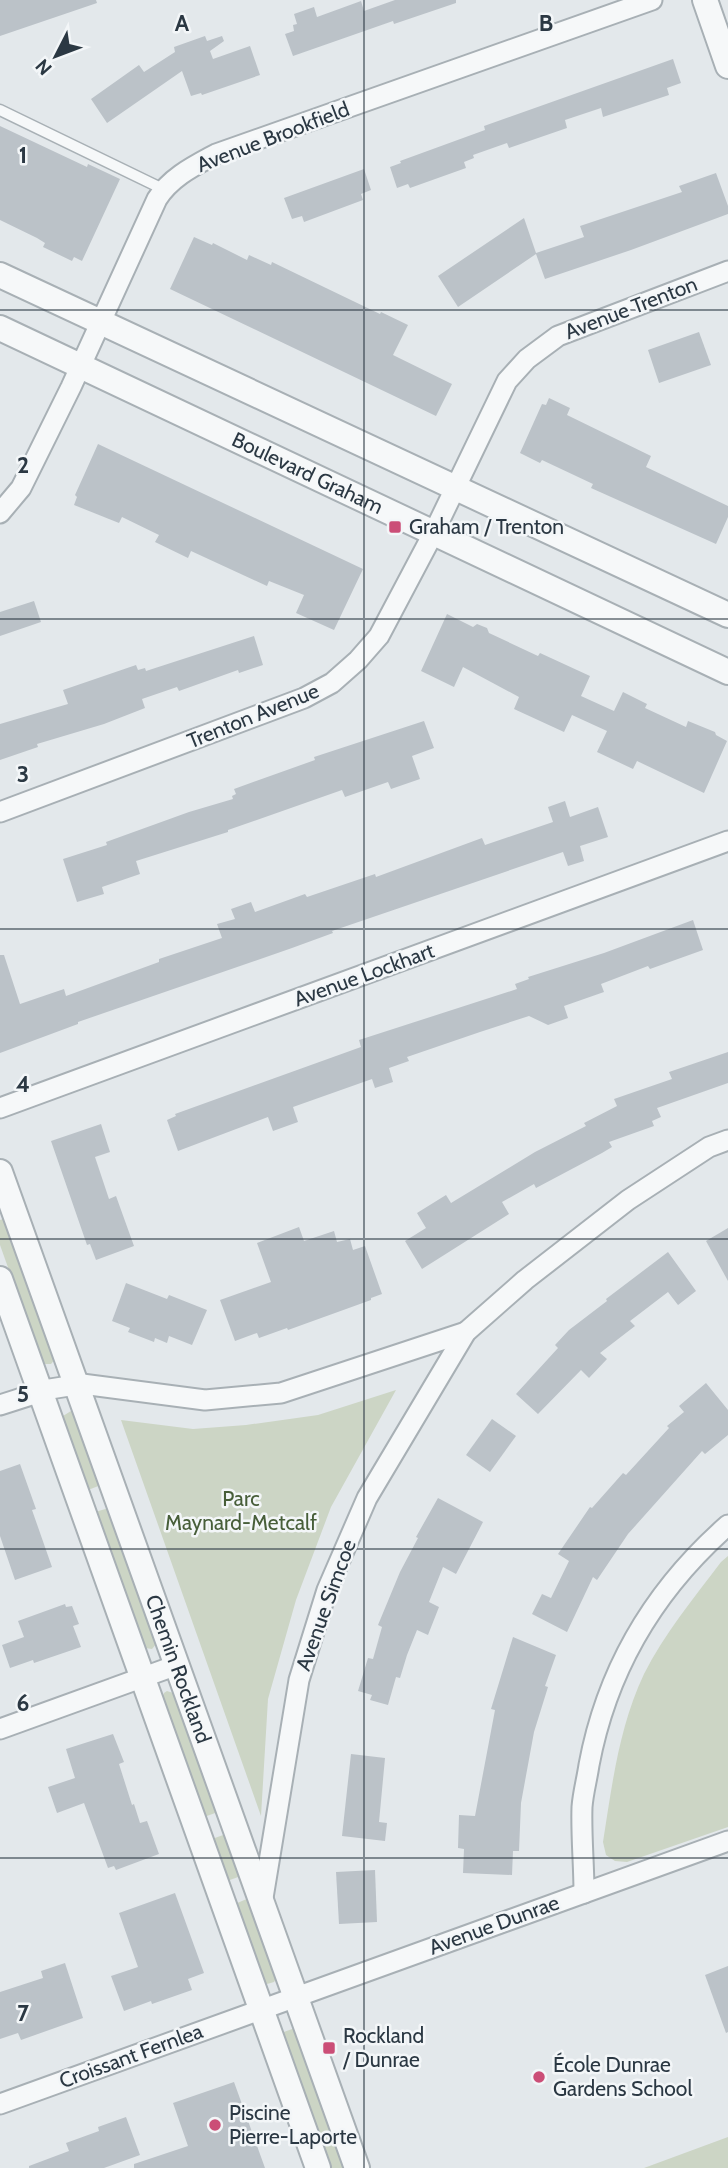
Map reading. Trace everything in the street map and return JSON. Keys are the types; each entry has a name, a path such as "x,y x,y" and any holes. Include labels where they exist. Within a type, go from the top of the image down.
{"street":[{"name":"Avenue Brookfield","path":"0,513 21,488 163,189 182,173 216,154 652,0"},
{"path":"705,0 728,66"},
{"name":"Avenue Trenton","path":"434,532 507,381 527,359 558,337 728,271"},
{"path":"0,275 728,615"},
{"name":"Boulevard Graham","path":"0,328 728,672"},
{"name":"Trenton Avenue","path":"0,812 304,698 332,683 358,660 379,636 434,532"},
{"name":"Avenue Lockhart","path":"0,1108 728,841"},
{"name":"Avenue Simcoe","path":"262,1904 299,1680 327,1590 367,1498 466,1332 526,1280 628,1200 709,1147 728,1140"},
{"name":"Chemin Rockland","path":"0,1172 357,2168"},
{"name":"Chemin Rockland","path":"0,1279 318,2168"},
{"name":"Avenue Simcoe","path":"0,1405 40,1392 76,1385 99,1385 205,1399 281,1393 466,1332"},
{"path":"584,1893 582,1806 596,1727 627,1649 663,1593 704,1546 728,1525"},
{"path":"0,1729 177,1665"},
{"name":"Avenue Dunrae","path":"261,2009 728,1842"},
{"name":"Croissant Fernlea","path":"0,2104 261,2009"}],"lane":[{"path":"0,110 163,189"}],"green space":[{"path":"6,1218 55,1359 51,1364 45,1364 40,1357 0,1245 0,1220"},
{"name":"Parc Maynard-Metcalf","path":"396,1390 331,1507 296,1600 268,1699 261,1816 121,1420 193,1429 246,1425 318,1415"},
{"path":"71,1411 101,1485 88,1490 64,1421 63,1416"},
{"path":"109,1508 157,1643 152,1649 145,1648 95,1512"},
{"path":"728,1556 728,1827 627,1862 615,1861 606,1855 603,1842 618,1756 635,1694 670,1630"},
{"path":"167,1691 176,1694 218,1812 204,1817 162,1699"},
{"path":"226,1834 241,1876 227,1881 212,1839"},
{"path":"249,1898 277,1977 274,1982 267,1984 263,1980 235,1904"},
{"path":"295,2028 345,2168 329,2168 281,2033"},
{"path":"728,2137 728,2168 644,2168"}],"building":[{"path":"0,0 96,0 97,3 0,36"},
{"path":"395,0 456,0 456,3 394,24 393,21 293,56 285,34 294,31 293,25 297,24 294,14 314,7 317,17 361,1 364,11"},
{"path":"205,36 207,41 222,36 224,41 210,51 213,59 250,46 260,75 202,95 191,96 182,71 107,123 91,99 139,65 144,72 175,52 174,47"},
{"path":"673,59 681,83 667,88 669,95 603,117 601,108 565,120 567,128 509,148 507,143 473,155 474,158 464,162 466,168 410,188 408,184 397,188 390,167 401,163 400,161 485,130 484,126"},
{"path":"0,126 87,167 88,164 120,179 82,261 74,257 72,261 43,247 45,243 0,220"},
{"path":"364,169 371,190 361,194 363,200 304,222 302,216 292,219 284,198"},
{"path":"716,173 728,206 728,214 631,250 545,279 536,254 458,307 438,276 524,218 536,253 584,237 580,226 682,192 679,186"},
{"path":"194,237 247,260 249,255 271,265 272,262 408,325 393,355 452,384 436,416 170,289"},
{"path":"699,332 711,365 659,383 648,350"},
{"path":"549,398 570,408 567,415 651,456 646,467 728,506 728,517 716,544 591,488 593,484 542,460 540,463 520,453 542,404 546,405"},
{"path":"98,444 363,569 334,630 296,613 304,595 269,581 267,586 191,551 188,558 155,542 159,535 122,517 119,523 74,505 77,497 75,495"},
{"path":"34,601 41,622 0,636 0,612"},
{"path":"447,614 473,627 477,624 487,628 489,633 538,656 540,653 590,676 581,696 614,711 623,692 647,704 645,708 686,727 688,721 715,732 727,741 704,793 637,761 633,769 597,752 607,731 572,715 564,732 514,709 519,697 463,667 454,687 421,671"},
{"path":"254,636 263,665 239,673 238,670 179,691 177,687 142,699 145,708 104,724 37,744 38,747 0,760 0,724 68,704 63,690 136,665 138,670 145,668 146,671"},
{"path":"424,721 434,748 412,756 420,779 391,789 388,782 345,797 342,790 228,832 136,861 140,874 102,887 104,894 77,902 63,859 107,845 106,842 189,812 233,799 232,796 236,794 234,789 315,760 314,757"},
{"path":"565,801 570,817 598,807 608,837 580,846 584,861 568,866 563,852 332,931 333,933 78,1022 0,1053 0,955 4,955 20,1004 64,989 66,996 159,962 159,959 222,938 217,924 235,919 231,909 251,902 255,912 305,894 307,897 375,874 376,877 482,838 485,845 553,822 548,807"},
{"path":"693,920 703,950 650,969 648,966 601,984 604,992 564,1006 568,1018 548,1025 529,1016 480,1032 407,1057 409,1061 389,1068 393,1082 375,1088 372,1079 293,1107 298,1122 273,1131 268,1117 178,1151 167,1120 176,1116 175,1114 361,1047 359,1040 517,989 515,984 529,979 528,977 604,953"},
{"path":"728,1052 728,1083 657,1108 661,1117 652,1121 654,1126 609,1142 612,1147 602,1153 536,1188 534,1184 502,1202 509,1214 422,1269 405,1241 426,1228 417,1213 446,1195 451,1203 535,1152 586,1126 584,1123 617,1106 614,1099 672,1079 669,1072"},
{"path":"101,1124 110,1152 95,1157 109,1199 116,1196 134,1246 96,1260 90,1244 87,1245 51,1141"},
{"path":"299,1227 304,1241 334,1231 337,1242 350,1239 353,1250 365,1246 382,1294 288,1330 287,1328 259,1338 257,1333 235,1341 220,1300 271,1282 257,1243"},
{"path":"728,1228 728,1281 706,1241"},
{"path":"668,1252 696,1291 678,1305 668,1292 630,1321 635,1326 600,1353 607,1359 589,1378 581,1370 538,1414 516,1394 558,1348 555,1345 569,1330"},
{"path":"126,1283 167,1299 169,1295 207,1310 192,1345 169,1336 167,1343 155,1338 154,1342 128,1332 130,1328 112,1321"},
{"path":"706,1383 728,1410 728,1435 705,1454 702,1451 628,1534 597,1580 593,1577 567,1632 532,1614 542,1594 551,1598 569,1561 558,1554 590,1507 592,1508 623,1473 626,1475 669,1428 667,1426 684,1412 679,1406"},
{"path":"492,1419 516,1436 490,1472 466,1455"},
{"path":"20,1464 36,1509 32,1510 52,1567 15,1580 0,1536 0,1471"},
{"path":"438,1498 483,1522 456,1574 443,1567 429,1602 439,1607 428,1635 417,1630 400,1678 396,1677 388,1705 370,1700 372,1695 358,1691 368,1658 373,1659 382,1627 378,1625 400,1572 418,1538 416,1537"},
{"path":"65,1604 66,1607 72,1606 79,1624 73,1626 81,1647 10,1668 2,1645 24,1637 18,1621"},
{"path":"513,1637 556,1655 534,1732 521,1803 519,1851 513,1851 512,1875 463,1873 464,1849 458,1848 459,1815 475,1816 495,1710 491,1709"},
{"path":"113,1734 124,1762 119,1764 132,1805 134,1804 140,1823 147,1821 159,1854 116,1870 114,1866 108,1868 84,1803 57,1813 48,1787 75,1778 66,1749"},
{"path":"351,1754 385,1758 379,1822 387,1823 385,1841 342,1836"},
{"path":"375,1870 377,1922 339,1924 336,1872"},
{"path":"175,1893 204,1973 188,1979 192,1990 124,2011 111,1976 138,1967 119,1913"},
{"path":"65,1963 83,2018 21,2040 18,2033 0,2039 0,1992 43,1978 41,1971"},
{"name":"École Dunrae Gardens School","path":"728,1966 728,2032 726,2033 705,1975"},
{"name":"Piscine Pierre-Laporte","path":"234,2082 265,2168 134,2168 134,2164 188,2146 173,2103"},
{"path":"126,2117 140,2155 104,2168 29,2168 69,2151 66,2143 99,2131 98,2127"}],"place":[{"name":"Graham / Trenton","path":"395,527"},
{"name":"Rockland / Dunrae","path":"329,2048"},
{"name":"École Dunrae Gardens School","path":"539,2077"},
{"name":"Piscine Pierre-Laporte","path":"215,2125"}]}
